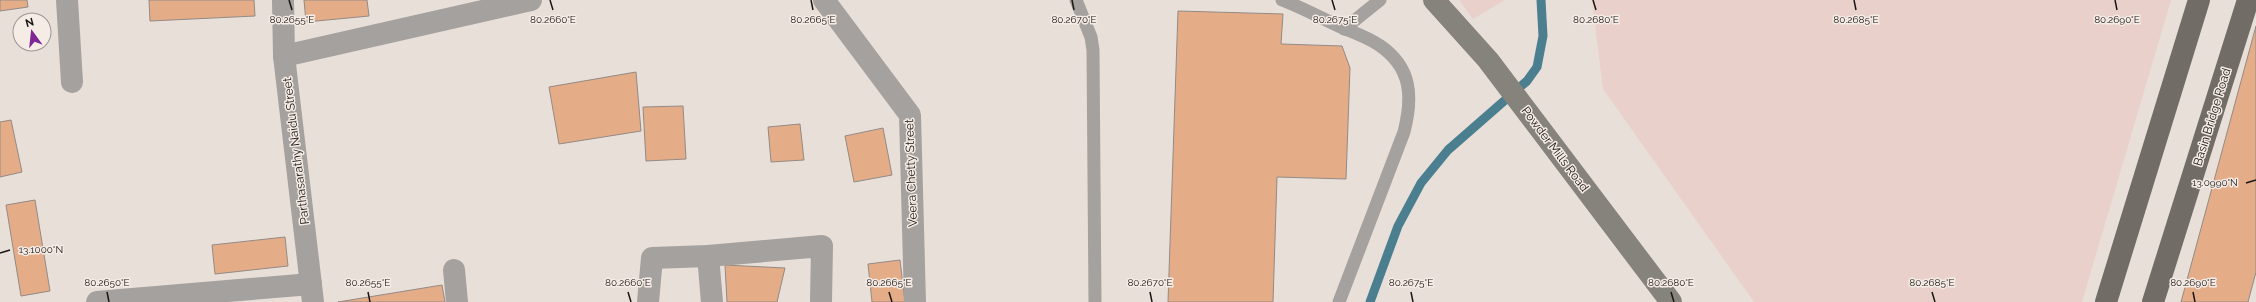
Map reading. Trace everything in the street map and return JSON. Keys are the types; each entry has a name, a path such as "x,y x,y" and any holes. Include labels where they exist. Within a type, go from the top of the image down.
{"main road":[{"path":"2106,302 2199,0"},
{"name":"Basin Bridge Road","path":"2153,302 2248,0"}],"street":[{"path":"67,0 72,82"},
{"name":"Parthasarathy Naidu Street","path":"283,0 284,56 312,293"},
{"path":"284,56 531,0"},
{"name":"Veera Chetty Street","path":"824,0 910,115 915,302"},
{"name":"Powder Mills Road","path":"1434,0 1488,60 1671,302"},
{"path":"648,302 652,258 708,256 822,246 821,302"},
{"path":"708,256 712,302"},
{"path":"454,270 457,302"},
{"path":"97,302 312,293"}],"lane":[{"path":"1076,0 1091,37 1093,50 1095,302"},
{"path":"1282,0 1379,45 1396,61 1406,78 1410,96 1409,112 1404,132 1339,302"},
{"path":"1344,29 1380,0"}],"shaded area":[{"path":"1459,0 1505,0 1473,19"},
{"path":"1592,0 2171,0 2082,302 1754,302 1603,89"}],"building":[{"path":"0,0 27,0 28,7 0,11"},
{"path":"149,0 254,0 255,16 150,21"},
{"path":"304,0 367,0 369,16 306,22"},
{"path":"1178,11 1283,14 1281,44 1342,46 1350,68 1346,179 1277,177 1273,302 1168,302"},
{"path":"2256,26 2256,272 2248,302 2181,302"},
{"path":"636,72 641,131 559,144 549,87"},
{"path":"683,106 686,159 646,161 643,107"},
{"path":"11,120 22,172 0,177 0,122"},
{"path":"800,124 804,160 771,162 768,127"},
{"path":"883,128 892,175 854,182 845,136"},
{"path":"35,200 50,291 21,296 6,205"},
{"path":"285,237 288,266 215,274 212,245"},
{"path":"900,260 905,302 872,302 868,264"},
{"path":"725,265 785,268 777,302 727,302"},
{"path":"442,285 445,302 338,302"}],"waterway":[{"path":"1370,302 1398,226 1421,183 1448,150 1527,81 1537,67 1543,36 1541,0"}]}
